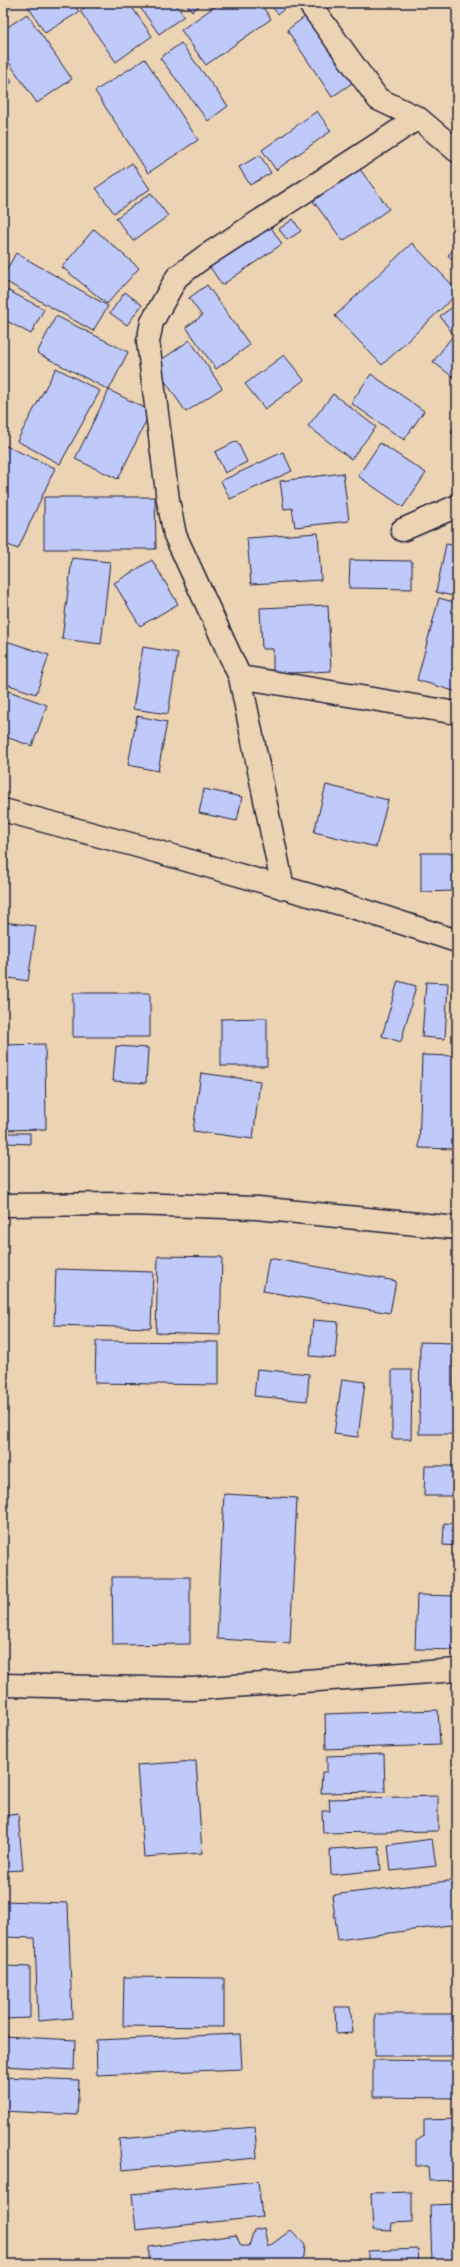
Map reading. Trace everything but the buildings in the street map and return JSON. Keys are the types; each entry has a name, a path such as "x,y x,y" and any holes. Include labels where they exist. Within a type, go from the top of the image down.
{"street":[{"path":"310,3 378,100 418,118 457,151"},
{"path":"282,888 240,677 175,535 150,369 148,342 152,322 177,277 204,257 418,118"},
{"path":"402,530 457,506"},
{"path":"240,677 457,712"},
{"path":"3,810 134,845 362,910 457,941"},
{"path":"3,1205 132,1204 257,1208 457,1228"},
{"path":"3,1685 192,1689 457,1670"}]}
